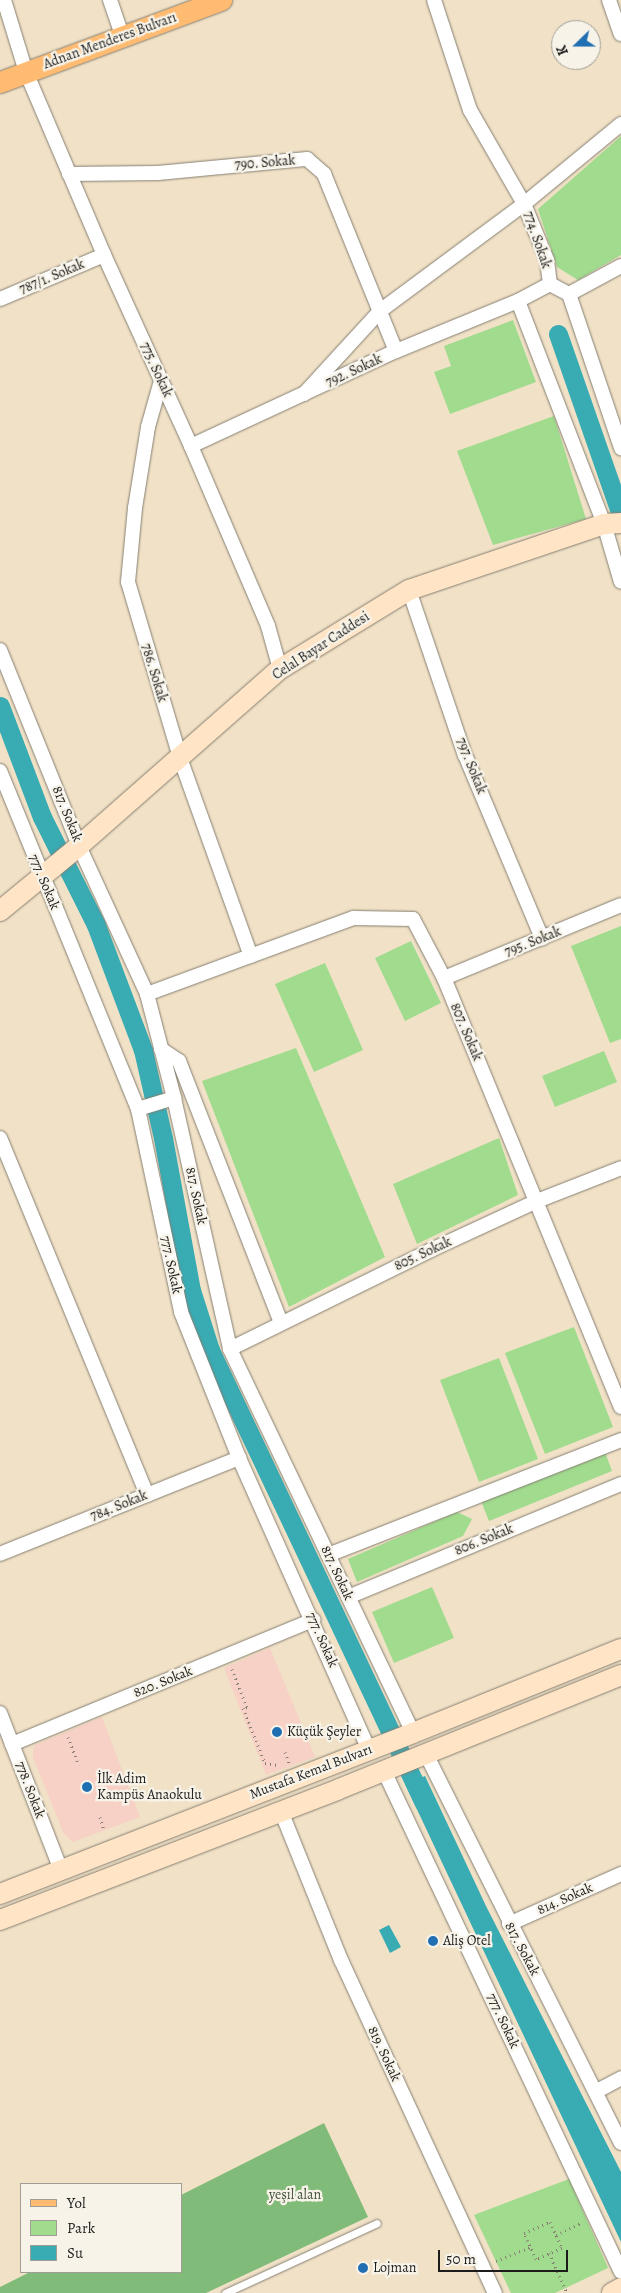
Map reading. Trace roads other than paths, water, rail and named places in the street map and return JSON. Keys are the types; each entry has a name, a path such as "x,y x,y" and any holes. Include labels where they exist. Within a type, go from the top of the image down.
{"main road":[{"name":"Adnan Menderes Bulvarı","path":"0,82 122,35 221,0"},
{"name":"Celal Bayar Caddesi","path":"0,911 79,846 280,669 409,590 613,524"},
{"name":"Mustafa Kemal Bulvarı","path":"0,1894 60,1868 414,1733 621,1649"},
{"name":"Mustafa Kemal Bulvarı","path":"0,1920 281,1812 621,1675"},
{"path":"612,2293 621,2288"}],"street":[{"name":"775. Sokak","path":"4,0 26,72 104,255 191,446 268,626 280,669"},
{"path":"110,0 122,35"},
{"name":"774. Sokak","path":"434,0 470,110 524,204 547,260 550,284 518,300"},
{"path":"609,0 621,34"},
{"path":"304,394 380,311 524,204 621,124"},
{"name":"790. Sokak","path":"69,174 158,173 307,159 324,174 396,351"},
{"name":"787/1. Sokak","path":"0,299 104,255"},
{"path":"569,294 621,266"},
{"path":"550,284 569,294 621,448"},
{"path":"518,300 613,524 621,582"},
{"name":"792. Sokak","path":"191,446 396,351 518,300"},
{"name":"786. Sokak","path":"161,381 146,436 128,582 180,758 251,956"},
{"name":"797. Sokak","path":"409,590 465,755 542,938"},
{"name":"817. Sokak","path":"0,650 79,846 147,994 174,1098 230,1349 414,1733"},
{"name":"777. Sokak","path":"0,771 40,877 138,1109 181,1312 239,1458 313,1620 369,1750"},
{"name":"795. Sokak","path":"444,978 621,905"},
{"name":"807. Sokak","path":"147,994 354,918 413,919 444,978 621,1407"},
{"path":"161,1049 179,1061 281,1322"},
{"path":"138,1109 174,1098"},
{"path":"0,1138 147,1495"},
{"name":"805. Sokak","path":"230,1349 281,1322 537,1201 621,1168"},
{"path":"328,1555 621,1440"},
{"name":"784. Sokak","path":"0,1554 239,1458"},
{"name":"806. Sokak","path":"348,1597 621,1484"},
{"name":"820. Sokak","path":"12,1744 313,1620"},
{"name":"778. Sokak","path":"0,1712 60,1868"},
{"name":"817. Sokak","path":"426,1754 509,1924 597,2090 621,2143"},
{"name":"777. Sokak","path":"384,1771 621,2272"},
{"name":"819. Sokak","path":"281,1812 341,1960 495,2293"},
{"name":"814. Sokak","path":"509,1924 621,1874"},
{"path":"597,2090 621,2078"}],"lane":[{"path":"225,2293 377,2223"}],"water":[{"path":"425,1776 486,1906 621,2172 621,2242 405,1784"},
{"path":"389,1925 401,1947 390,1953 379,1930"}],"waterway":[{"path":"558,334 621,515"},
{"path":"0,706 42,817 96,925 143,1050 163,1138 191,1290 210,1350 424,1803"}],"place":[{"name":"Küçük Şeyler","path":"277,1732"},
{"name":"İlk Adim Kampüs Anaokulu","path":"87,1787"},
{"name":"Aliş Otel","path":"433,1941"},
{"name":"Lojman","path":"363,2268"}],"park label":[{"name":"yeşil alan","path":"295,2195"}]}
